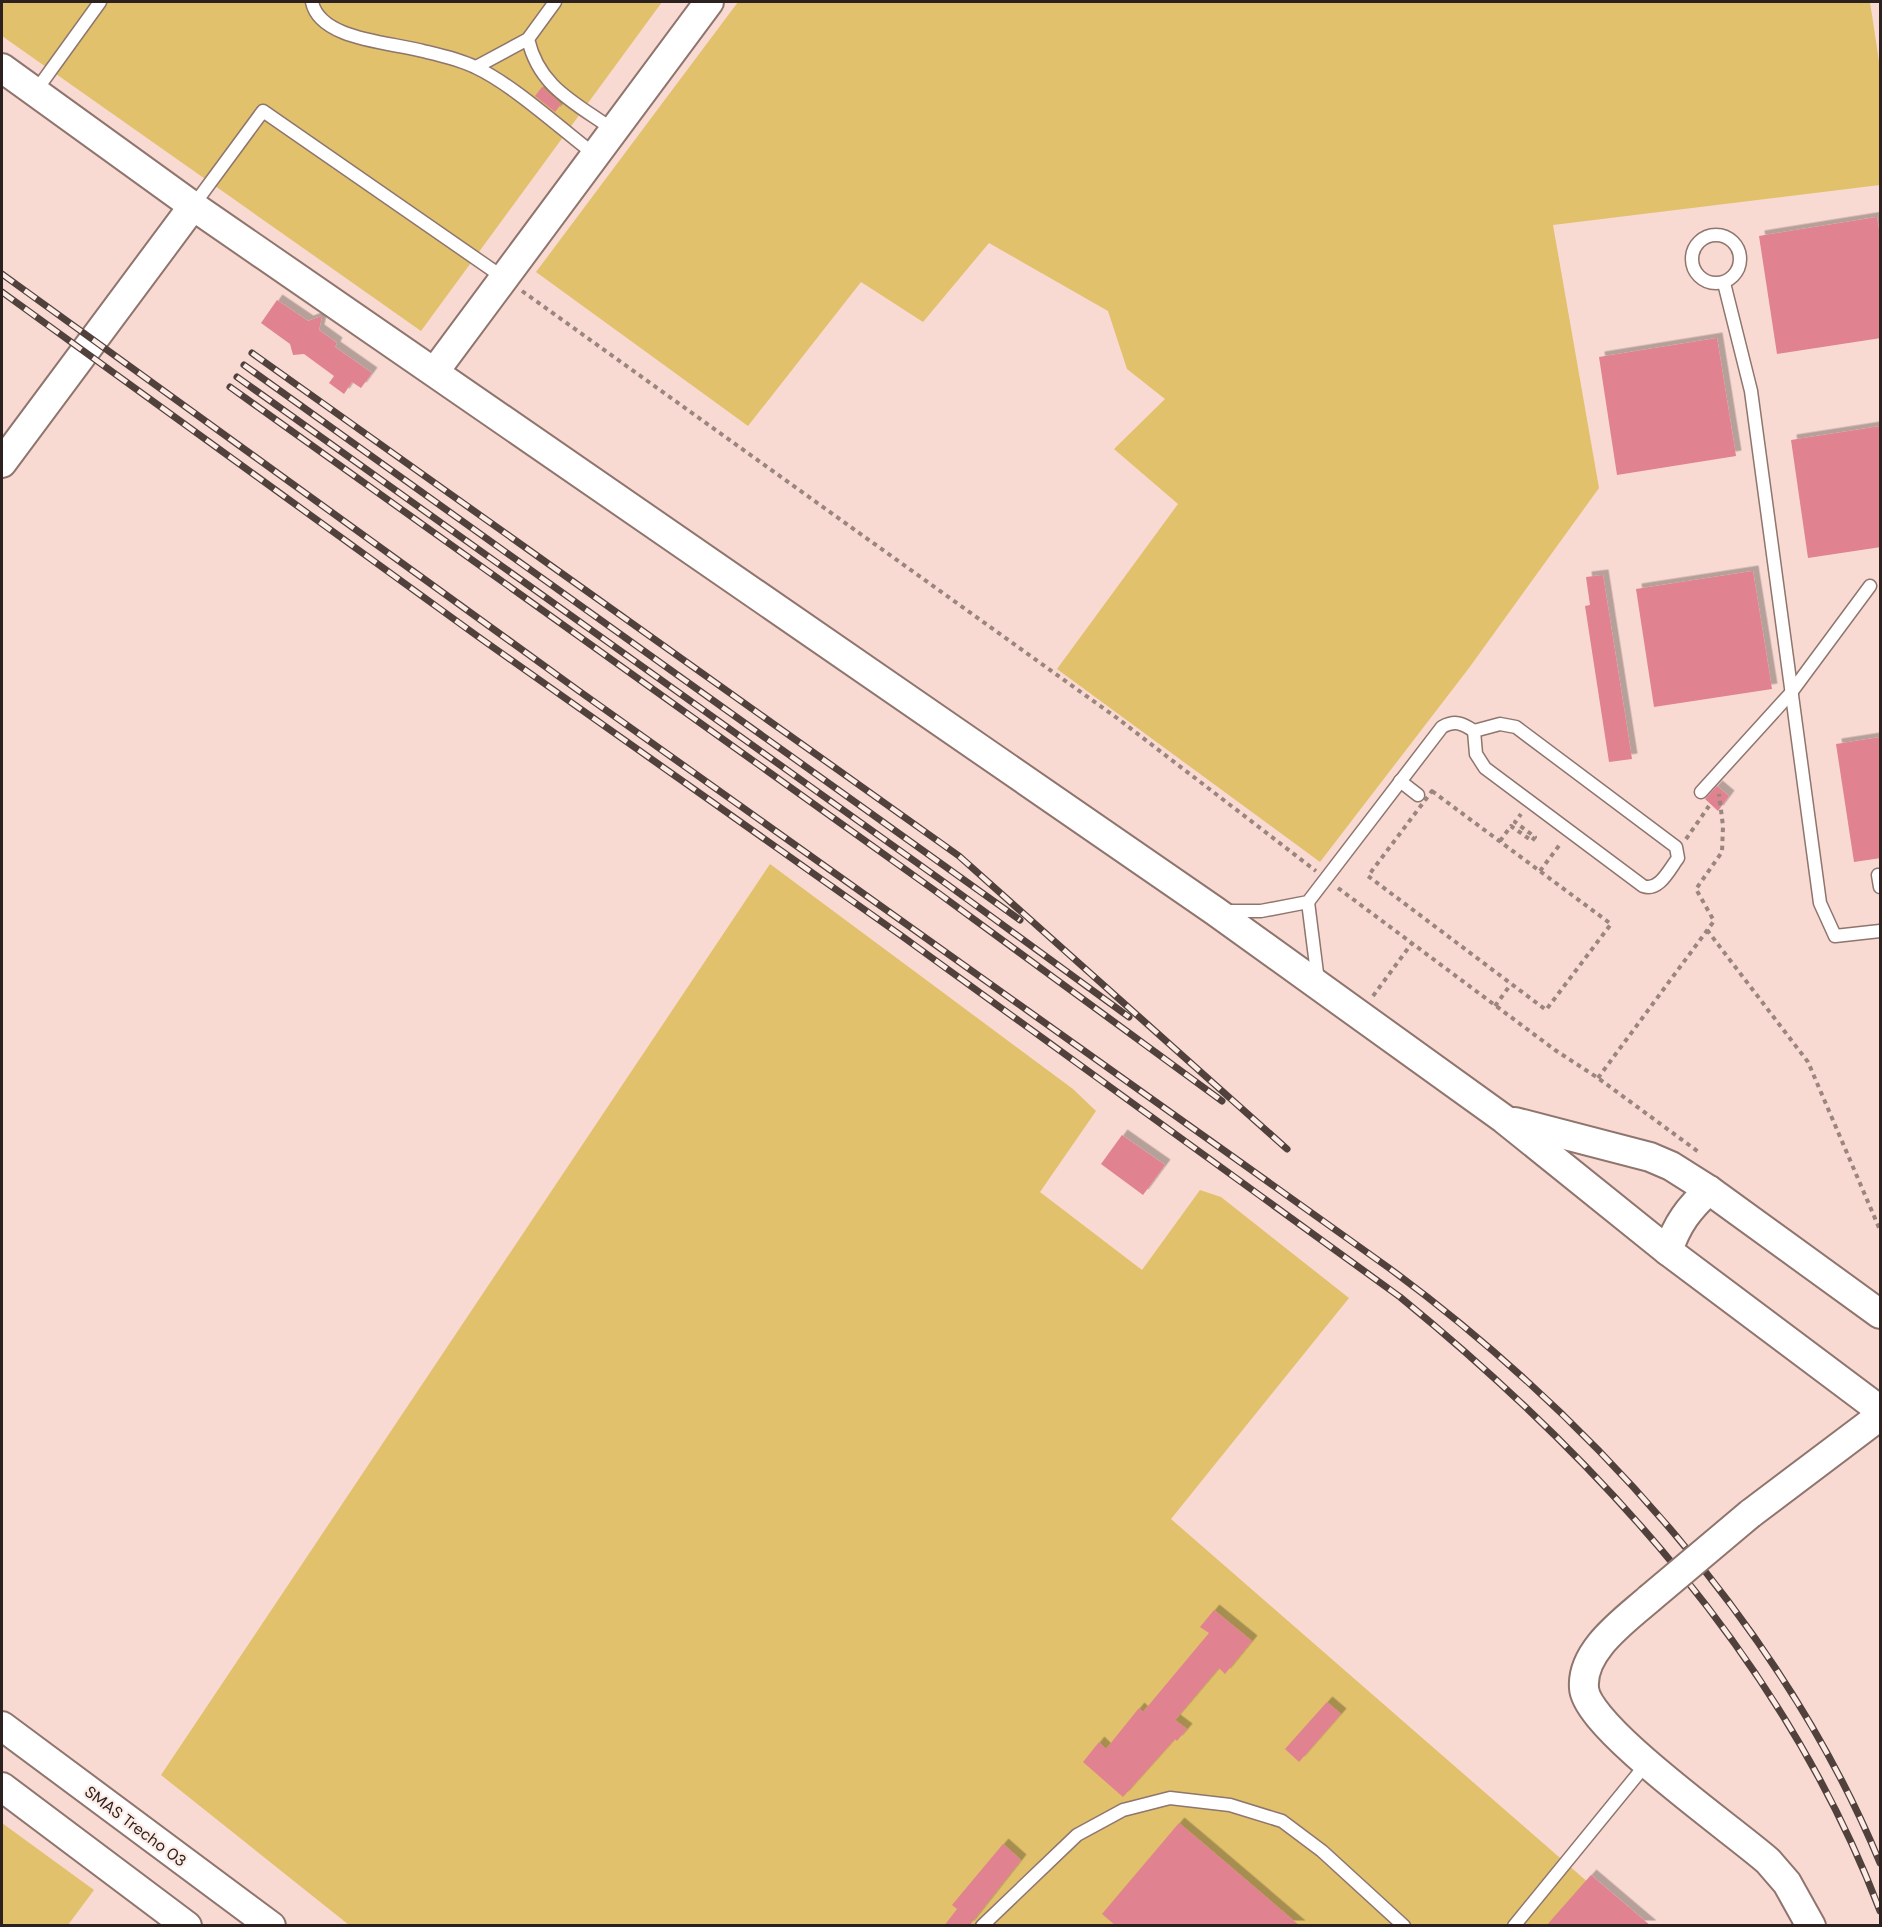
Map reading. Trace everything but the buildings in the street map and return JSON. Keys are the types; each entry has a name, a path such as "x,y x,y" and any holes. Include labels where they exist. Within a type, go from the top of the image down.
{"street":[{"path":"435,371 612,129 709,2"},
{"path":"2,68 193,206 1215,911 1360,1014 1504,1119 1668,1251 1881,1410"},
{"path":"2,463 193,206"},
{"path":"1504,1119 1650,1157 1671,1166 1709,1190 1881,1314"},
{"path":"1668,1251 1676,1229 1689,1208 1709,1190"},
{"path":"1811,1926 1787,1883 1768,1861 1647,1762 1598,1717 1588,1704 1584,1688 1588,1666 1601,1645 1649,1599 1750,1514 1881,1416"},
{"name":"SMAS Trecho 03","path":"2,1726 270,1926"},
{"path":"2,1787 187,1926"}],"lane":[{"path":"35,92 100,2"},
{"path":"312,2 315,13 325,24 338,32 405,46 476,67 505,86 594,154"},
{"path":"476,67 528,39 555,2"},
{"path":"528,39 536,66 546,80 612,129"},
{"path":"193,206 263,111 504,278"},
{"path":"1714,234 1732,239 1741,255 1738,272 1724,283 1708,282 1695,273 1691,258 1698,242 1714,234"},
{"path":"1724,283 1751,391 1790,694 1820,903 1835,936 1881,931"},
{"path":"1701,792 1790,694 1870,586"},
{"path":"1215,911 1261,912 1308,903 1442,727 1452,722 1462,723 1474,731 1500,724 1516,727 1676,847 1678,858 1656,886 1650,888 1485,768 1476,754 1474,731"},
{"path":"1400,781 1418,795"},
{"path":"1308,903 1318,985"},
{"path":"1514,1926 1647,1762"},
{"path":"982,1926 1077,1835 1123,1810 1170,1798 1230,1805 1282,1821 1322,1851 1404,1926"}],"path":[{"path":"504,278 1117,718 1495,1006 1599,1078 1702,1155"},
{"path":"1599,1078 1714,921 1696,889 1722,852 1723,826 1716,775"},
{"path":"1432,791 1540,871 1611,924 1546,1010 1368,876 1432,791"},
{"path":"1676,847 1686,839 1718,793"},
{"path":"1500,841 1511,826 1532,841 1535,837 1515,822 1530,802"},
{"path":"1540,871 1559,846"},
{"path":"1707,930 1808,1062 1881,1230"},
{"path":"1360,1014 1412,943"},
{"path":"1495,1006 1511,984"}],"shaded area":[{"path":"2,2 662,2 421,331 2,36"},
{"path":"738,2 1870,2 1880,68 1880,185 1553,225 1599,488 1469,668 1320,862 1057,669 1178,504 1114,449 1165,399 1127,369 1108,311 989,243 923,322 861,282 748,426 536,272"},
{"path":"770,864 1073,1089 1096,1111 1040,1192 1142,1270 1200,1190 1221,1197 1349,1298 1171,1519 1637,1925 349,1925 161,1775"},
{"path":"2,1823 94,1890 68,1925 2,1925"}],"railway":[{"path":"2,274 579,691 1389,1268 1464,1327 1537,1391 1608,1460 1674,1533 1735,1611 1791,1692 1839,1776 1880,1863"},
{"path":"2,292 480,638 899,934 1400,1297 1475,1361 1547,1428 1616,1498 1680,1573 1740,1651 1794,1734 1841,1820 1880,1911"},
{"path":"252,353 959,856 1287,1149"},
{"path":"244,365 1020,920"},
{"path":"237,377 1129,1017"},
{"path":"230,387 934,890 1222,1101"}]}
